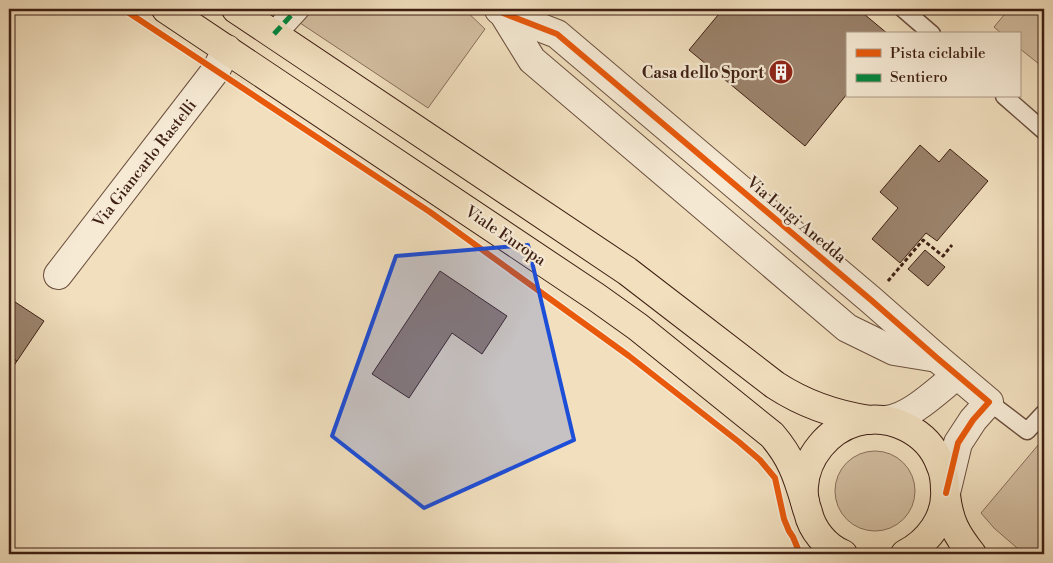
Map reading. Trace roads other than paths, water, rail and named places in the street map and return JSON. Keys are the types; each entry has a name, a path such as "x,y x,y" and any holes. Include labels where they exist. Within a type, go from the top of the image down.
{"main road":[{"name":"Viale Europa","path":"166,9 545,261 638,327 772,435 783,449 798,477 807,510 816,531 828,544 843,554"},
{"path":"236,9 627,271 775,385 799,399 835,413 899,424 912,430 924,439 940,463 944,477 948,512 954,528 972,554"},
{"path":"807,510 804,486 806,472 820,446 842,428 856,422 878,420"},
{"path":"905,554 916,548 928,537 937,524 943,509 946,493"}],"street":[{"path":"274,34 297,9"},
{"name":"Via Luigi Anedda","path":"500,11 557,34 989,402"},
{"name":"Via Luigi Anedda","path":"500,11 532,60 847,328 894,350 947,366"},
{"name":"Via Giancarlo Rastelli","path":"58,274 216,70 227,49"},
{"path":"878,420 892,420 912,410 947,366"},
{"path":"946,493 958,443 989,402"},
{"path":"807,510 816,554"}],"lane":[{"path":"903,9 930,32"},
{"path":"1006,98 1044,131"},
{"path":"989,402 1027,431 1044,413"}],"place":[{"name":"Casa dello Sport","path":"781,72"}]}
